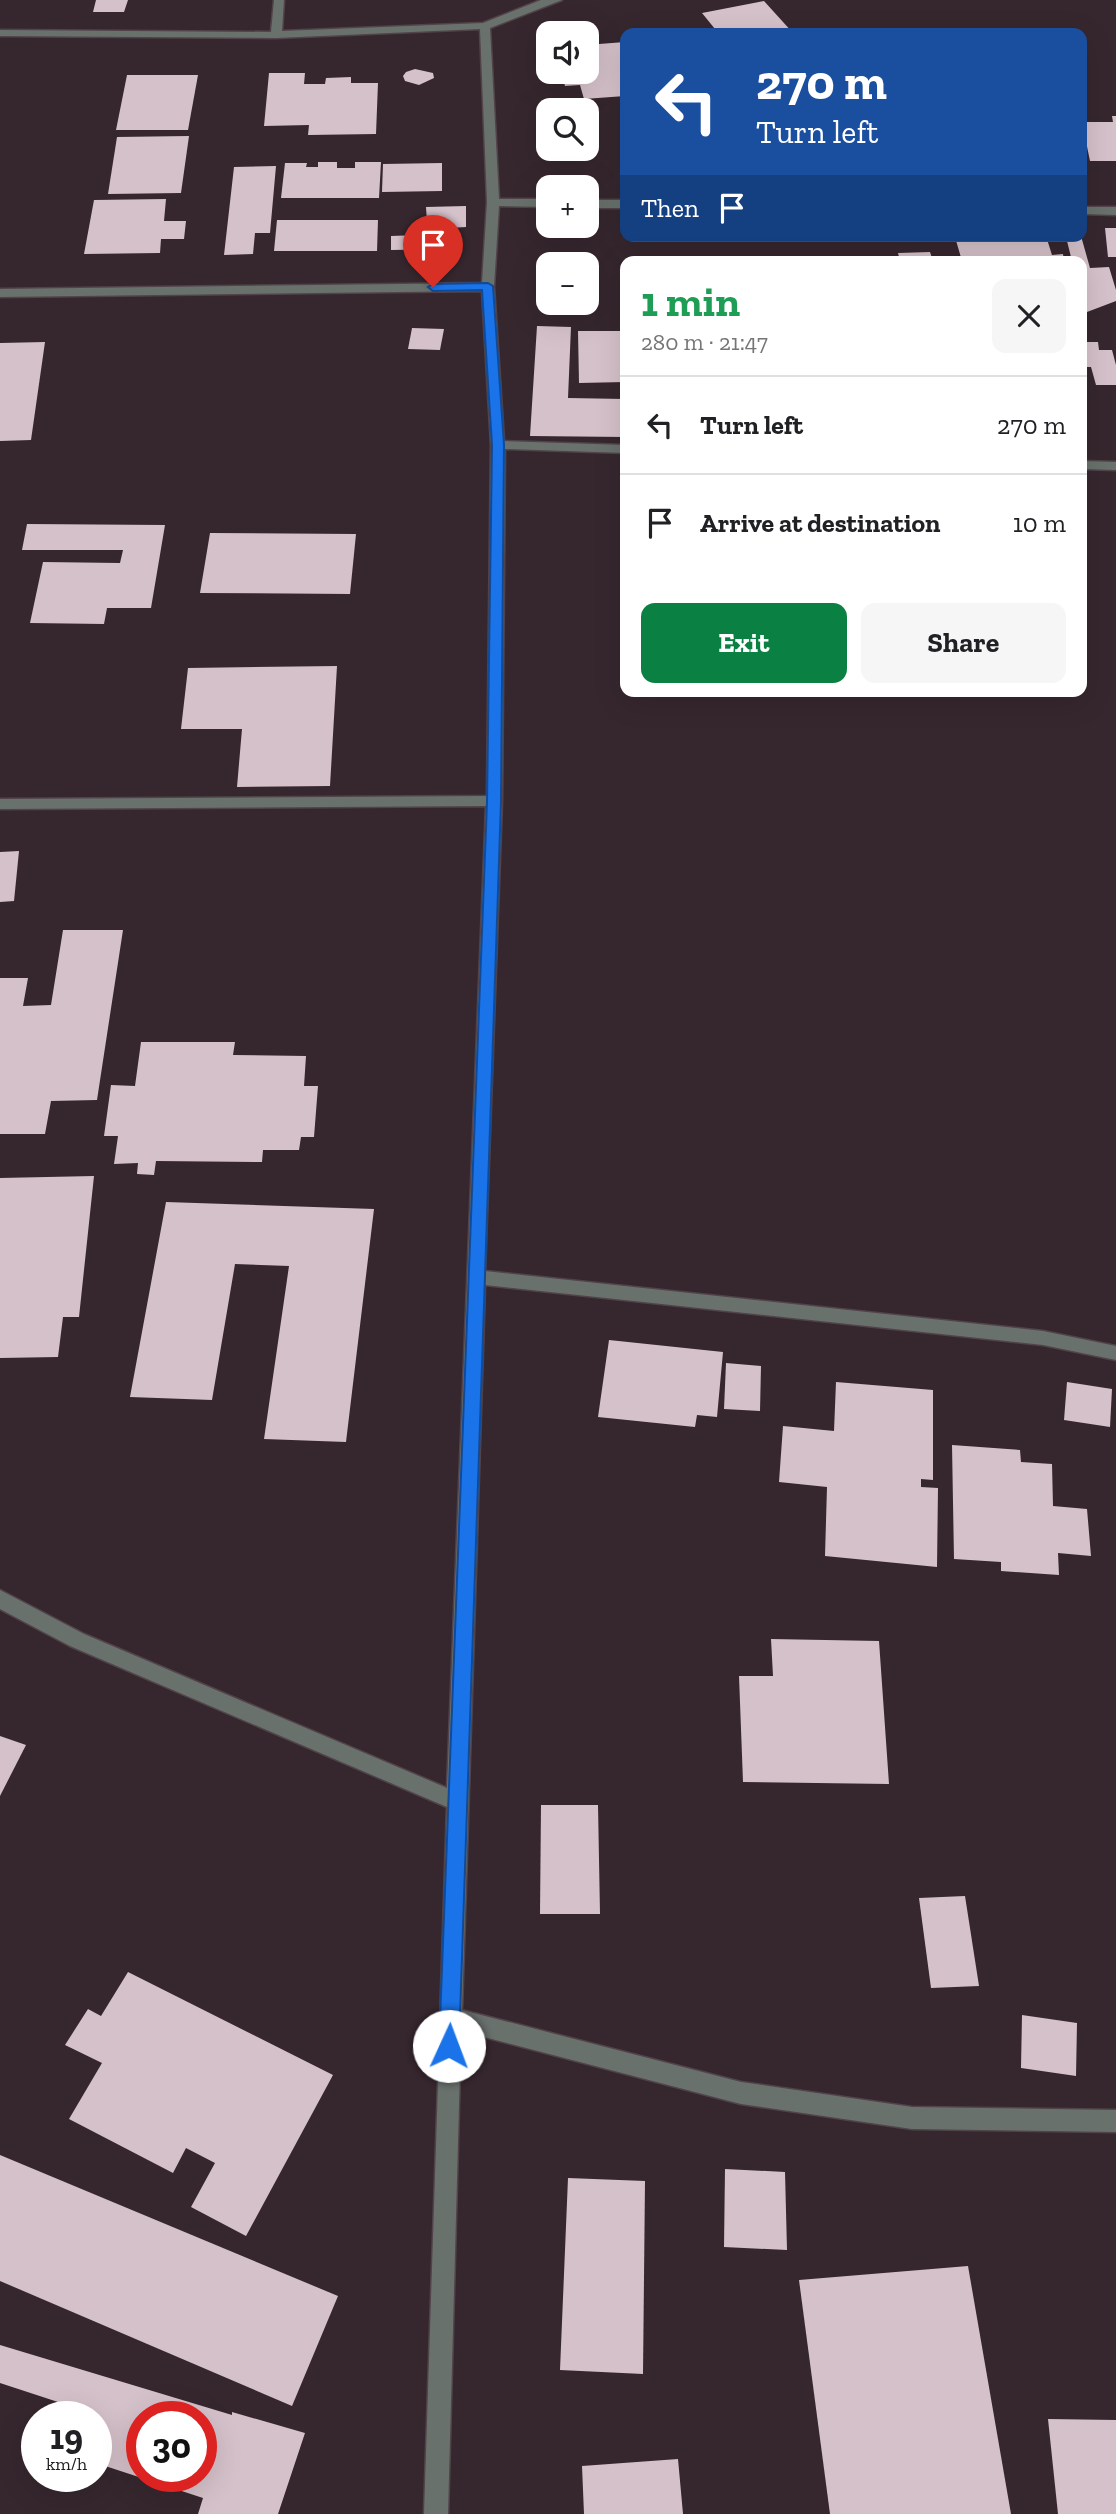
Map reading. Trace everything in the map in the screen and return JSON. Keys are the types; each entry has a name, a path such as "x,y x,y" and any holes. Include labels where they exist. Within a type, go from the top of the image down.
{"street":[{"path":"276,35 279,0"},
{"path":"0,33 276,35 485,26 545,2 557,0"},
{"path":"436,2514 457,1802 494,802 498,445 488,286 493,202 485,26"},
{"path":"493,202 536,203"},
{"path":"599,204 620,204"},
{"path":"1087,211 1116,211"},
{"path":"0,293 488,286"},
{"path":"498,445 620,449"},
{"path":"1087,465 1116,466"},
{"path":"0,804 494,802"},
{"path":"475,1277 1043,1338 1116,1353"},
{"path":"0,1599 77,1640 457,1802"},
{"path":"450,2018 741,2093 912,2118 1116,2121"}],"building":[{"path":"96,0 128,0 124,12 93,12"},
{"path":"764,1 788,28 714,28 702,13"},
{"path":"620,42 620,96 584,98 580,85 564,84 599,84 599,44"},
{"path":"415,69 433,73 434,78 419,85 405,81 403,76 406,72"},
{"path":"269,73 305,73 304,84 325,84 326,78 351,77 351,83 378,83 376,134 308,135 309,125 264,126"},
{"path":"127,75 198,75 188,130 116,130"},
{"path":"1112,116 1116,116 1116,161 1090,161 1087,122 1113,122"},
{"path":"189,136 181,193 108,194 117,137"},
{"path":"318,162 337,162 337,168 355,168 355,162 381,162 379,198 281,198 285,163 307,163 306,167 318,167"},
{"path":"442,163 442,191 382,192 383,164"},
{"path":"276,166 270,233 255,233 253,254 224,255 234,167"},
{"path":"166,199 164,221 186,221 184,239 161,239 160,253 84,254 94,200"},
{"path":"466,206 466,227 449,228 449,249 391,250 391,236 418,235 418,222 427,222 426,207"},
{"path":"277,220 378,220 377,251 274,251"},
{"path":"1105,228 1116,228 1116,257 1108,257"},
{"path":"956,242 1048,242 1052,255 1063,256 961,256"},
{"path":"1067,242 1083,242 1087,256 1071,256"},
{"path":"930,252 931,256 899,256 898,253"},
{"path":"1087,257 1090,268 1109,267 1116,290 1116,301 1087,312"},
{"path":"537,326 571,327 568,398 620,399 620,437 530,436"},
{"path":"412,328 444,329 440,350 408,349"},
{"path":"578,331 620,331 620,382 579,383"},
{"path":"45,342 31,440 0,441 0,343"},
{"path":"1087,342 1098,342 1099,350 1112,350 1116,365 1116,385 1096,385 1091,367 1087,367"},
{"path":"27,524 165,525 151,608 107,608 104,624 30,623 43,562 120,563 123,550 22,550"},
{"path":"210,533 356,534 350,594 200,593"},
{"path":"337,666 330,786 237,787 242,729 181,729 188,668"},
{"path":"19,851 14,901 0,902 0,852"},
{"path":"63,930 123,930 97,1100 51,1101 45,1134 0,1134 0,978 28,978 23,1006 51,1005"},
{"path":"141,1042 235,1042 233,1055 306,1056 304,1086 318,1086 314,1137 301,1137 299,1150 263,1150 262,1162 156,1161 154,1175 137,1174 138,1163 114,1164 118,1136 104,1136 111,1085 135,1086"},
{"path":"94,1176 79,1317 63,1317 58,1357 0,1358 0,1178"},
{"path":"166,1202 374,1209 346,1442 264,1439 289,1266 235,1264 212,1400 130,1397"},
{"path":"609,1340 723,1352 717,1417 697,1415 695,1427 598,1417"},
{"path":"726,1363 761,1366 760,1411 724,1409"},
{"path":"836,1382 933,1390 933,1480 921,1479 921,1487 938,1488 937,1567 825,1556 827,1487 779,1482 783,1426 834,1431"},
{"path":"1067,1382 1112,1389 1110,1427 1064,1420"},
{"path":"952,1445 1020,1450 1021,1462 1052,1464 1053,1506 1087,1509 1091,1556 1058,1553 1059,1575 1001,1571 1001,1562 954,1559"},
{"path":"771,1639 879,1641 889,1784 743,1782 739,1676 773,1676"},
{"path":"0,1736 26,1745 0,1796"},
{"path":"541,1805 598,1805 600,1914 540,1914"},
{"path":"965,1896 979,1986 931,1988 919,1898"},
{"path":"128,1972 333,2075 246,2236 191,2207 215,2163 186,2148 173,2173 69,2119 102,2063 65,2045 88,2009 101,2016"},
{"path":"1022,2015 1077,2023 1076,2076 1021,2068"},
{"path":"0,2155 338,2296 292,2406 0,2281"},
{"path":"725,2169 785,2172 787,2250 724,2247"},
{"path":"568,2178 645,2181 643,2374 560,2370"},
{"path":"968,2266 1011,2514 830,2514 799,2280"},
{"path":"0,2345 186,2401 126,2401 126,2473 112,2468 112,2401 55,2401 0,2383"},
{"path":"217,2410 232,2415 232,2412 305,2433 278,2514 198,2514 203,2498 185,2492 217,2492"},
{"path":"1048,2419 1116,2420 1116,2514 1058,2514"},
{"path":"678,2459 683,2514 584,2514 582,2466"}],"route":[{"path":"433,287 488,286 498,445 494,802 449,2046"}]}
